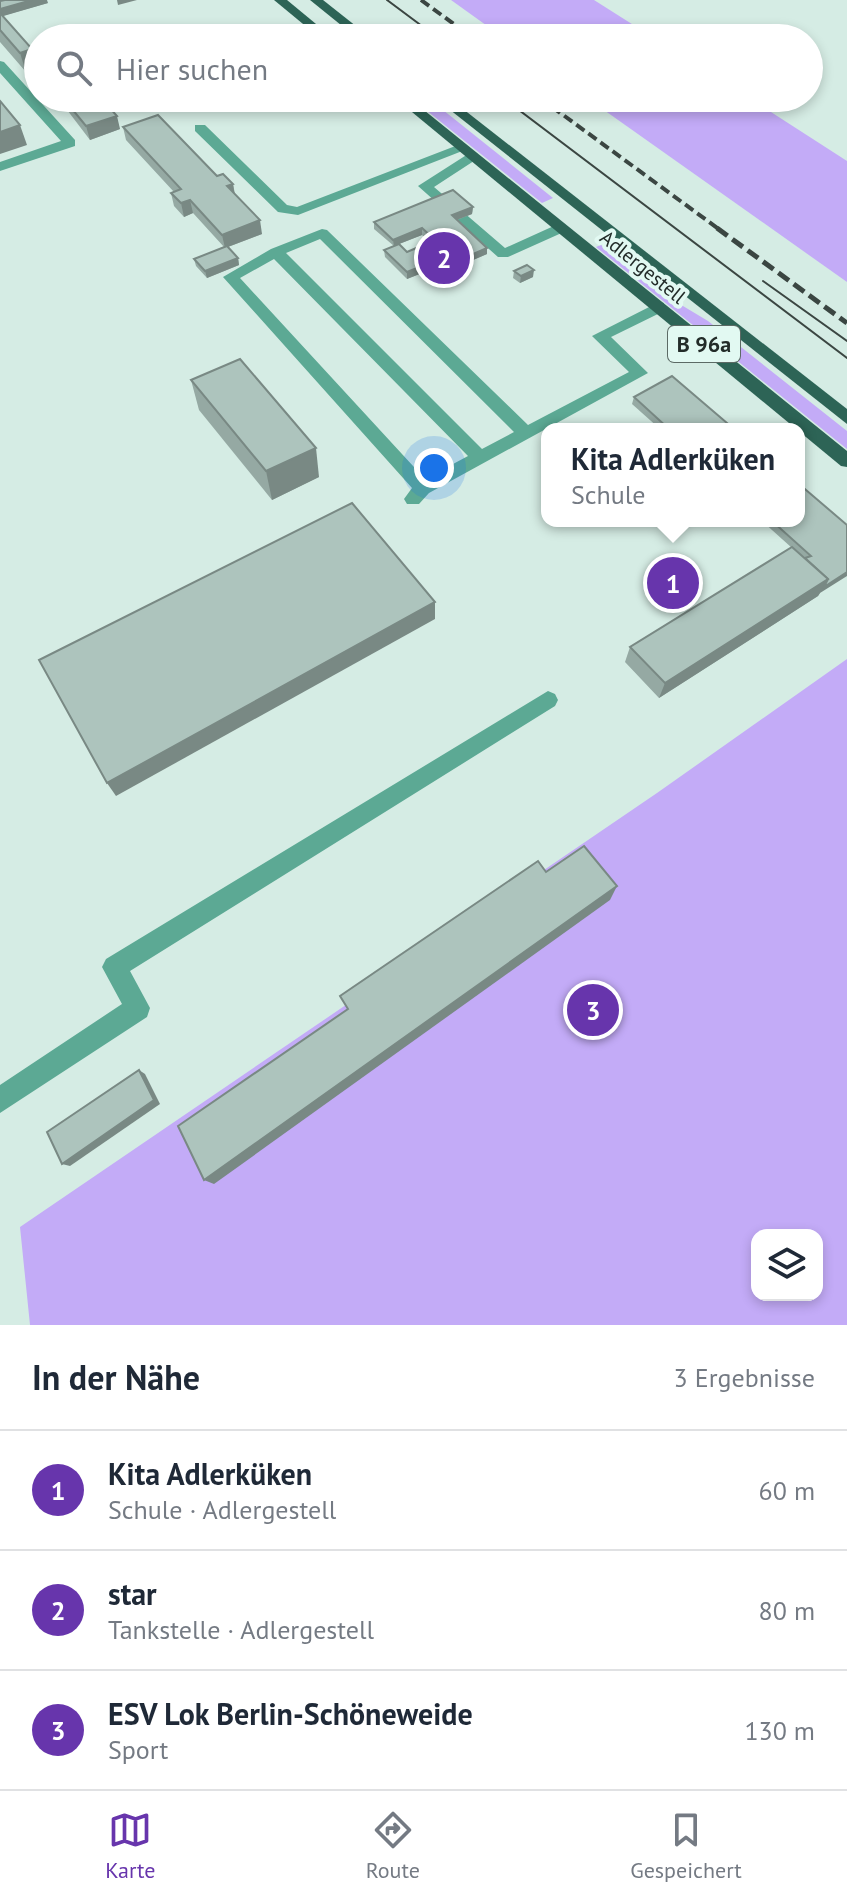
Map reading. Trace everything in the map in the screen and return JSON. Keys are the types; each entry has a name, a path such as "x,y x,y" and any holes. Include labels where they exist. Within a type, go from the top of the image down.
{"main road":[{"path":"280,0 310,24"},
{"path":"316,0 347,24"},
{"name":"Adlergestell","path":"418,112 801,423"},
{"name":"Adlergestell","path":"459,112 847,418"},
{"name":"Adlergestell","path":"561,228 590,215"},
{"name":"Adlergestell","path":"805,427 847,461"}],"lane":[{"path":"0,65 24,92"},
{"path":"0,167 70,143 42,112"},
{"path":"200,128 283,209 298,211 468,152"},
{"path":"468,152 425,186 503,254 561,228"},
{"path":"527,434 322,233 276,252 231,277 418,493 541,426"},
{"path":"276,252 481,459"},
{"path":"547,423 640,373 600,336 659,307"},
{"path":"0,1100 138,1008 114,967 548,700"}],"shaded area":[{"path":"451,0 594,0 632,24 484,24"},
{"path":"428,112 446,112 553,198 542,203"},
{"path":"607,112 771,112 847,161 847,282"},
{"path":"601,245 678,303 708,321 847,431 847,449 596,247"},
{"path":"847,659 847,1325 30,1325 20,1227 657,793"}],"building":[{"path":"32,0 0,9 0,1"},
{"path":"0,13 24,40 24,52 20,53 0,30"},
{"path":"0,101 20,125 0,132"},
{"path":"74,112 113,112 117,116 86,126"},
{"path":"158,115 217,176 223,174 233,184 227,186 260,220 222,235 190,200 181,203 171,193 181,189 123,127"},
{"path":"453,190 473,207 452,215 487,248 429,273 422,266 407,272 384,250 399,244 407,252 435,240 422,228 393,240 374,222"},
{"path":"227,246 238,258 205,271 194,259"},
{"path":"527,265 534,270 521,276 514,271"},
{"path":"240,359 316,448 266,471 191,380"},
{"path":"672,376 727,423 662,423 634,397"},
{"path":"805,489 847,525 847,572 824,587 828,579 805,558 811,556 779,527 805,527"},
{"path":"352,503 435,602 107,783 39,660"},
{"path":"792,547 828,579 665,683 630,647"},
{"path":"584,846 617,886 204,1180 178,1126 348,1009 340,996 538,861 546,872"},
{"path":"139,1070 154,1100 62,1164 47,1132"}],"tram line":[{"path":"387,0 419,24"},
{"path":"522,112 847,358"},
{"path":"763,281 847,341"}],"railway":[{"path":"421,0 454,24"},
{"path":"559,112 720,230"},
{"path":"717,228 847,323"}],"place":[{"name":"star","path":"444,258"},
{"name":"Kita Adlerküken","path":"673,583"},
{"name":"ESV Lok Berlin-Schöneweide","path":"593,1010"}]}
